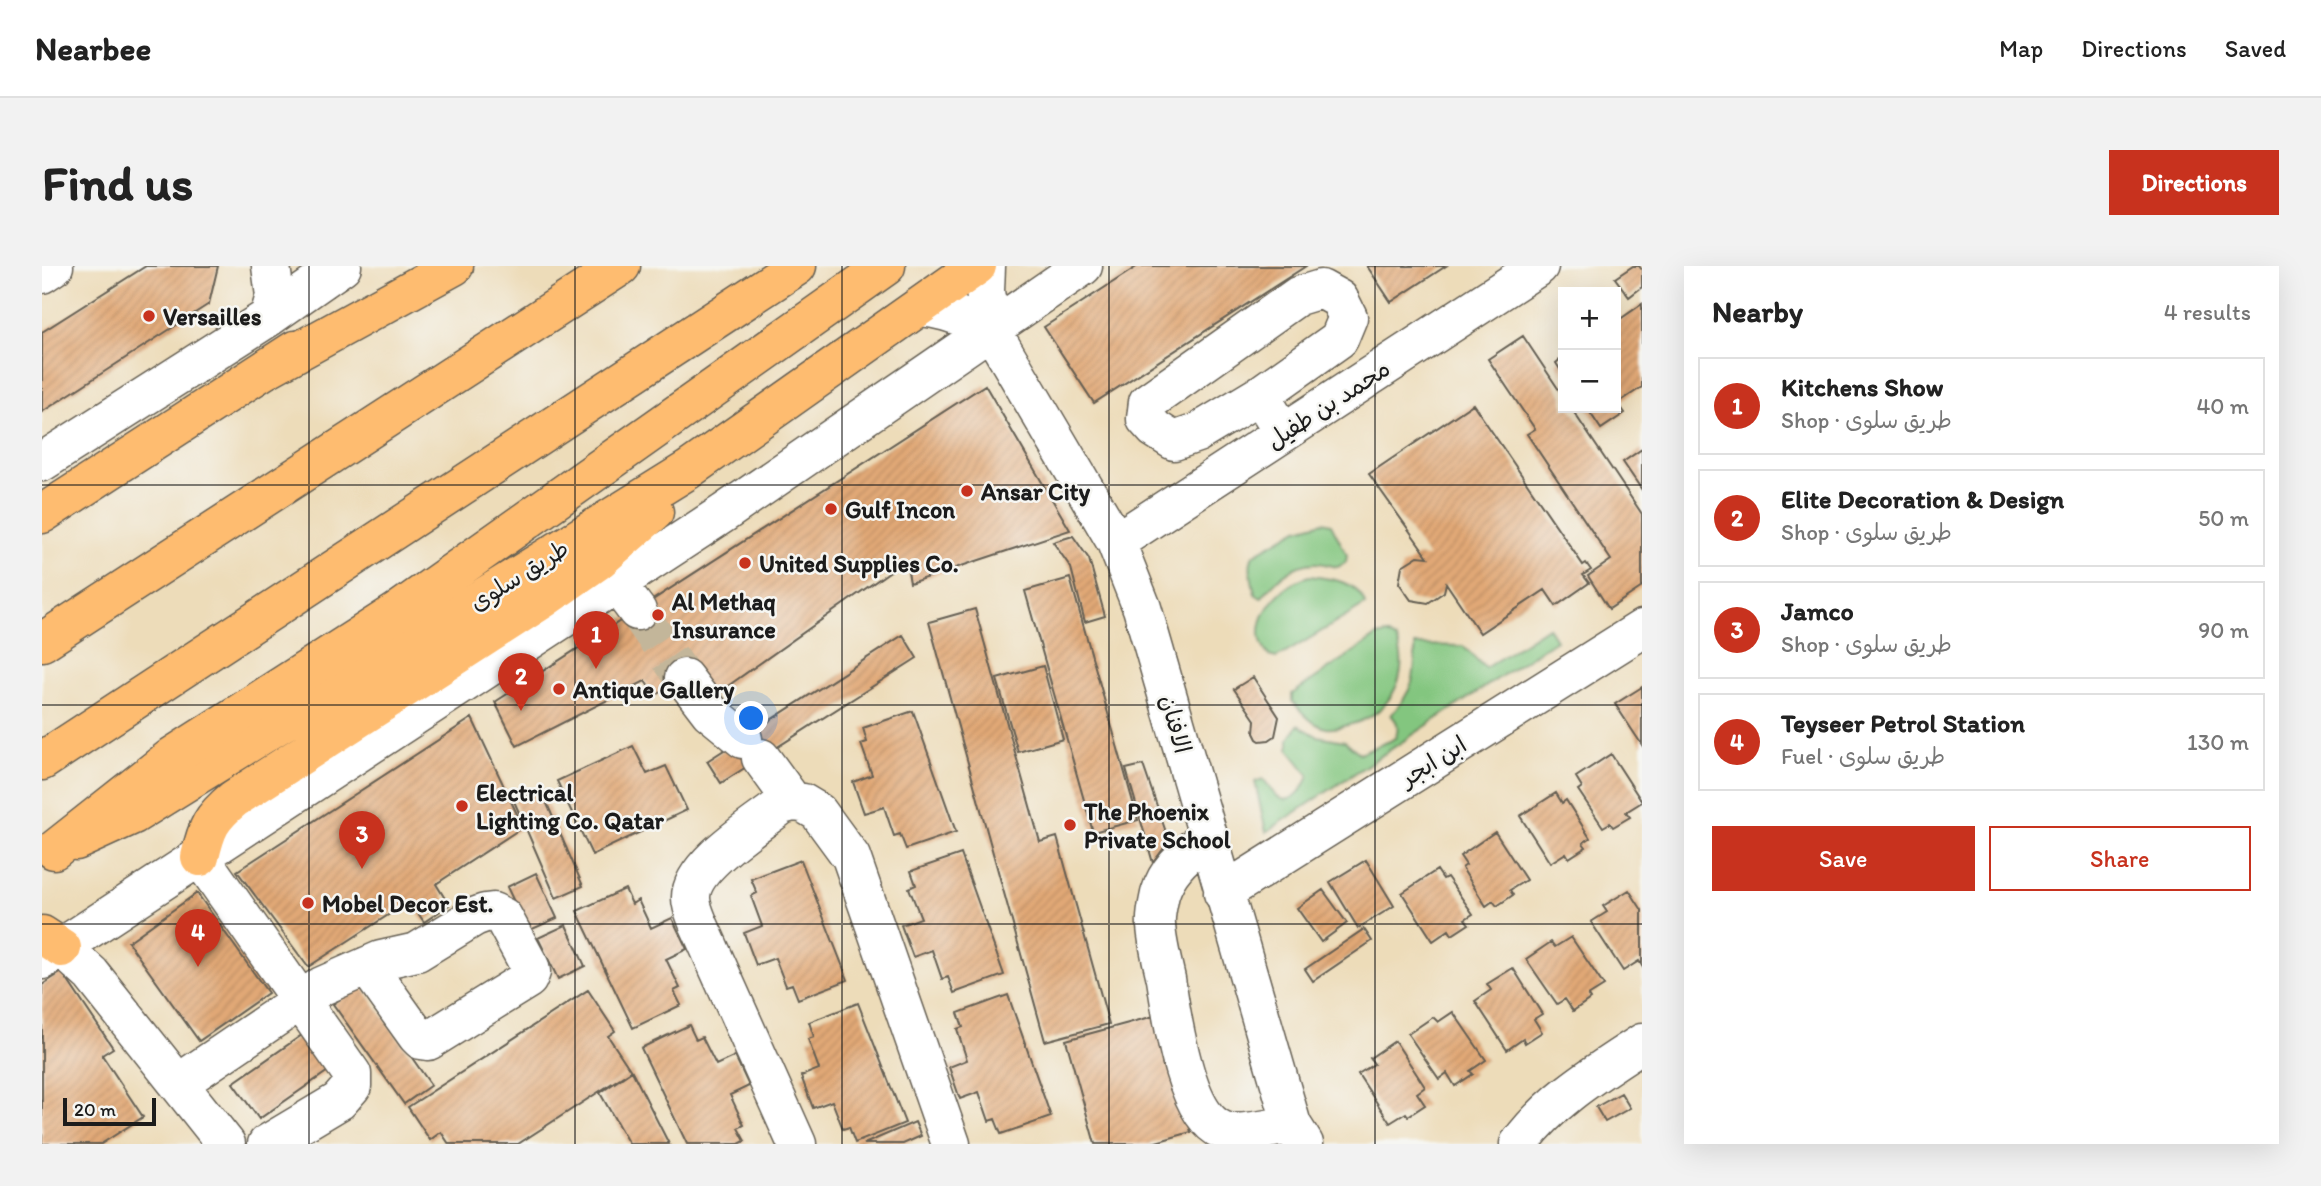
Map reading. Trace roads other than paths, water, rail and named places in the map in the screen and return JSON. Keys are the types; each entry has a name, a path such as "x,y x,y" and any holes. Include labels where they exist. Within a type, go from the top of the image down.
{"main road":[{"path":"42,514 422,266"},
{"path":"268,368 454,266"},
{"path":"42,642 621,266"},
{"path":"42,761 797,266"},
{"path":"48,853 173,756 397,612 886,266"},
{"name":"طريق سلوى","path":"48,853 132,815 688,470 977,266"},
{"path":"200,857 205,835 215,814 598,561 648,519 688,470"}],"street":[{"path":"42,274 54,266"},
{"path":"269,317 275,296 271,266"},
{"path":"42,462 269,317 342,266"},
{"name":"الافنان","path":"986,266 985,291 990,328 1116,542 1142,608 1223,893 1298,1135"},
{"path":"226,1144 91,974 49,948 626,597 724,513 1083,266"},
{"name":"محمد بن طفيل","path":"1116,542 1539,266"},
{"path":"1321,289 1339,299 1348,317 1339,339 1260,395 1197,433 1174,441 1146,419 1148,402 1298,296 1321,289"},
{"path":"922,307 953,312 990,328"},
{"path":"1260,395 1283,433"},
{"name":"ابن ابجر","path":"1223,893 1642,629"},
{"path":"684,678 709,712 752,748 793,802"},
{"path":"797,1144 699,925 690,899 695,882 715,857 782,805 793,802 803,803 818,812 851,857 951,1144"},
{"path":"1207,837 1177,862 1167,876 1157,906 1156,925 1175,1033 1187,1080 1203,1114 1220,1129 1298,1135"},
{"path":"200,857 352,1074 352,1086 339,1101 267,1144"},
{"path":"179,1083 301,999 322,986 368,966"},
{"path":"1519,1144 1563,1098 1642,1043"}],"tunnel":[{"path":"637,611 684,678"}],"place":[{"name":"Versailles","path":"149,316"},
{"name":"Ansar City","path":"967,491"},
{"name":"Gulf Incon","path":"831,509"},
{"name":"United Supplies Co.","path":"745,563"},
{"name":"Al Methaq Insurance","path":"658,615"},
{"name":"Kitchens Show","path":"596,669"},
{"name":"Antique Gallery","path":"559,689"},
{"name":"Elite Decoration & Design","path":"521,711"},
{"name":"Electrical Lighting Co. Qatar","path":"462,806"},
{"name":"The Phoenix Private School","path":"1070,825"},
{"name":"Jamco","path":"362,869"},
{"name":"Mobel Decor Est.","path":"308,903"},
{"name":"Teyseer Petrol Station","path":"198,967"}]}
